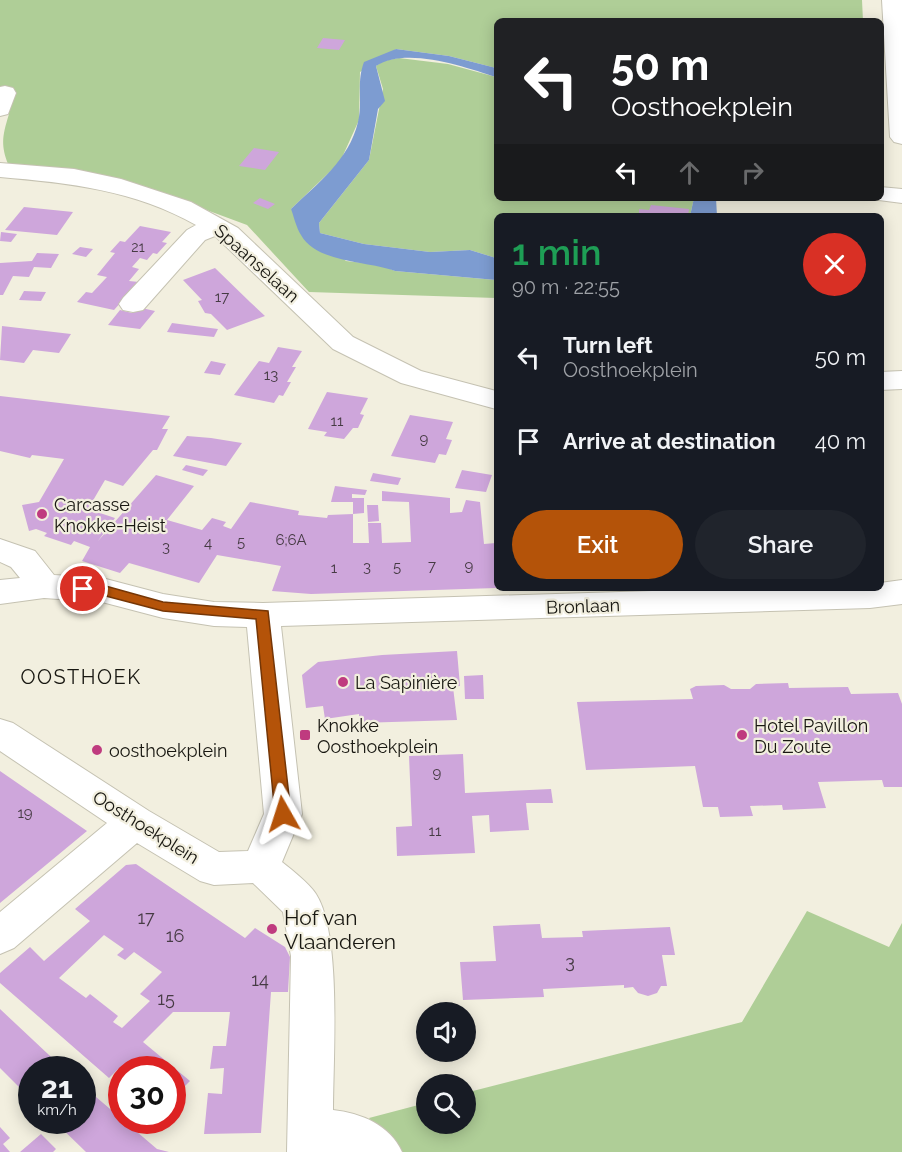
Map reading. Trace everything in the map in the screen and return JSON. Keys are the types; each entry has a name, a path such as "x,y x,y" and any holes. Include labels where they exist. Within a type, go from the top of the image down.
{"street":[{"path":"895,3 902,137"},
{"name":"Spaanselaan","path":"0,170 74,176 112,183 182,207 229,233 343,344 411,377 494,399"},
{"path":"884,194 902,196"},
{"path":"132,304 196,235 218,225"},
{"path":"884,381 902,380"},
{"path":"0,550 22,559 44,586"},
{"path":"0,592 44,586 102,590 163,606 214,614 263,615 283,814 261,866 301,904 312,956 310,1140 350,1133 379,1152"},
{"name":"Bronlaan","path":"263,615 858,597 902,592"},
{"name":"Oosthoekplein","path":"0,734 135,822 214,869 261,866"},
{"path":"0,936 135,822"}],"green space":[{"path":"0,0 862,0 863,18 494,18 494,67 449,56 396,49 360,72 359,120 340,162 291,209 346,261 381,265 395,271 494,280 494,298 309,292 247,225 131,182 97,174 8,164 3,139 9,114 0,113"},
{"path":"399,58 448,64 494,76 494,201 693,201 691,213 494,213 494,257 470,250 430,252 364,244 320,233 319,223 369,160 383,89 376,66 383,61"},
{"path":"807,911 889,947 902,923 902,1152 396,1152 369,1118 416,1106 416,1134 476,1134 476,1090 742,1022"}],"water":[{"path":"396,49 449,56 494,67 494,76 436,60 419,58 388,60 376,66 385,101 378,109 369,160 319,223 320,233 364,244 430,252 470,250 494,257 494,280 395,271 344,260 318,251 301,235 291,209 331,170 354,136 359,115 360,77 364,62"},
{"path":"693,201 716,201 717,213 691,213"}],"building":[{"path":"323,38 345,40 339,50 317,48"},
{"path":"254,148 279,152 265,170 239,166"},
{"path":"260,198 275,204 268,209 253,203"},
{"path":"651,205 689,209 688,213 639,213 639,209 649,210"},
{"path":"24,207 73,212 57,235 5,230"},
{"path":"140,226 171,232 162,242 167,243 157,254 153,253 147,260 140,258 132,267 139,269 129,281 139,282 114,310 77,302 86,292 92,293 107,277 97,275 115,253 110,252 120,241 125,242"},
{"path":"1,232 17,234 11,242 0,241"},
{"path":"80,247 93,249 86,257 72,254"},
{"path":"37,253 59,254 51,268 34,267 29,277 13,276 3,295 0,295 0,263 32,261"},
{"path":"215,268 265,316 227,330 211,314 205,313 198,301 202,300 183,280"},
{"path":"24,291 46,292 41,301 19,300"},
{"path":"137,307 155,311 140,329 108,325 120,310 132,313"},
{"path":"172,323 218,329 214,337 167,332"},
{"path":"2,326 71,334 59,353 33,350 24,363 0,360"},
{"path":"278,347 302,351 292,367 296,367 287,382 291,382 283,396 279,395 274,403 234,395 259,361 269,363"},
{"path":"211,361 226,364 220,375 204,373"},
{"path":"327,392 368,398 360,414 364,415 358,428 353,428 344,439 324,436 327,432 308,429"},
{"path":"0,396 170,416 162,429 168,429 157,450 153,450 123,486 105,480 88,509 115,518 98,541 156,475 194,486 167,520 202,530 212,518 226,522 223,526 231,529 250,502 299,511 298,515 327,518 328,515 353,514 353,543 369,543 368,523 381,523 382,543 411,542 409,502 382,501 382,491 450,498 450,513 462,512 466,500 480,502 484,544 494,543 494,588 311,594 272,591 281,566 217,555 199,583 129,563 120,573 82,561 90,547 74,541 71,545 44,536 47,533 36,529 29,531 22,505 39,502 64,459 32,455 30,458 0,451"},
{"path":"410,415 453,422 446,439 452,440 446,455 439,454 435,463 391,456"},
{"path":"187,436 242,443 226,466 173,456"},
{"path":"186,465 208,470 203,476 182,470"},
{"path":"462,470 492,475 486,492 455,488"},
{"path":"373,473 401,478 398,485 370,481"},
{"path":"335,486 367,490 365,495 352,494 352,498 364,498 364,513 353,514 353,502 331,502"},
{"path":"367,505 378,505 379,521 368,522"},
{"path":"457,651 460,686 453,687 457,720 359,723 359,714 325,719 323,706 306,708 302,675 318,662 382,655"},
{"path":"483,675 484,699 465,699 464,676"},
{"name":"Hotel Pavillon Du Zoute","path":"788,683 789,688 848,687 851,694 898,693 902,704 902,787 884,787 882,780 818,782 826,808 783,810 782,805 750,806 753,816 720,817 718,807 703,807 695,766 586,770 577,702 693,699 690,689 696,686 724,685 731,689 750,689 756,684"},
{"path":"463,754 465,793 551,789 553,803 526,803 529,830 490,832 489,815 472,816 475,853 397,856 396,827 412,826 409,756"},
{"path":"0,771 87,831 0,903"},
{"path":"136,864 245,938 255,928 285,947 290,957 288,992 271,992 261,1133 204,1134 208,1093 222,1094 224,1068 210,1069 213,1046 226,1046 230,1012 173,1012 143,1042 160,1056 108,1056 108,1077 96,1067 96,1056 84,1056 0,983 0,973 30,947 44,961 90,921 75,909 126,865","holes":["104,935 124,949 117,955 125,960 134,952 162,972 140,994 150,1001 122,1028 113,1022 118,1016 90,994 86,998 59,978"]},
{"path":"540,924 542,938 583,937 582,931 670,927 675,955 662,955 667,986 661,986 657,993 648,996 638,993 633,987 624,988 624,985 543,989 544,997 463,1000 460,962 496,961 493,926"},
{"path":"0,1009 50,1056 18,1056 18,1086 0,1068"},
{"path":"96,1097 108,1107 108,1134 139,1134 157,1149 169,1152 86,1152 67,1134 96,1134"},
{"path":"0,1127 10,1138 3,1144 10,1152 0,1152"},
{"path":"41,1134 56,1149 53,1152 20,1152"}],"place":[{"name":"Carcasse Knokke-Heist","path":"42,514"},
{"name":"La Sapinière","path":"343,682"},
{"name":"Knokke Oosthoekplein","path":"305,735"},
{"name":"Hotel Pavillon Du Zoute","path":"742,735"},
{"name":"oosthoekplein","path":"97,750"},
{"name":"Hof van Vlaanderen","path":"272,929"}],"district":[{"name":"OOSTHOEK","path":"81,677"}],"route":[{"path":"83,589 102,590 163,606 214,614 263,615 283,814"}]}
